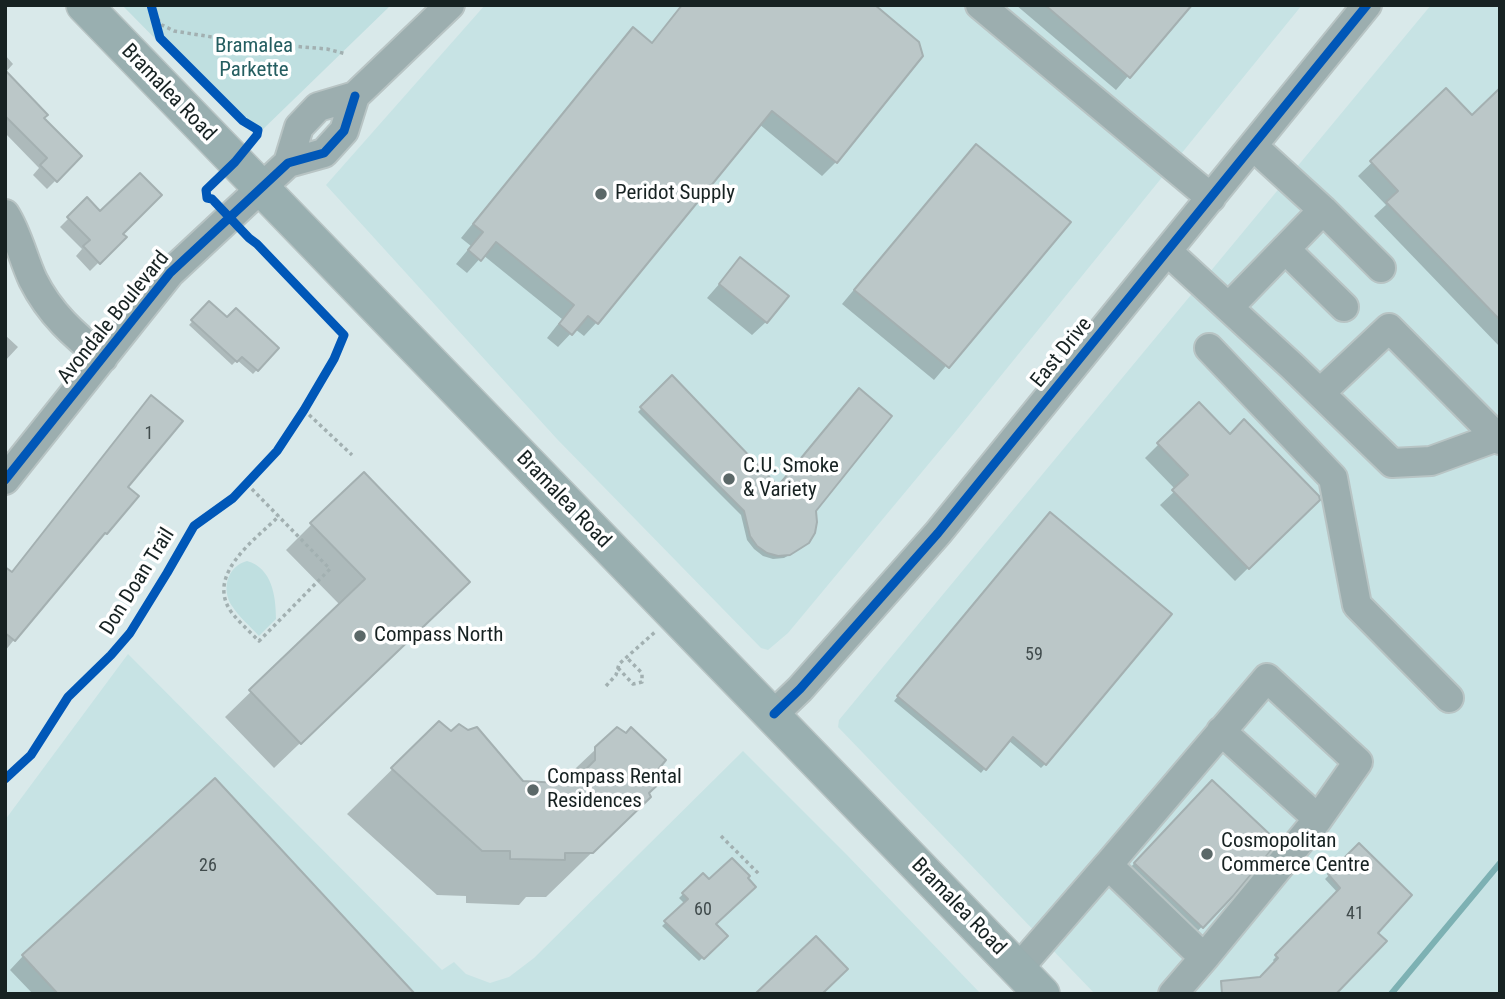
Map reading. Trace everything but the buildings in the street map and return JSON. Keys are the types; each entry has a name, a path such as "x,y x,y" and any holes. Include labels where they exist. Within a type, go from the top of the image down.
{"main road":[{"name":"Bramalea Road","path":"84,5 1042,994"}],"street":[{"name":"Avondale Boulevard","path":"5,480 170,273 288,163 299,127 318,107 355,96 450,5"},
{"path":"979,5 1211,198"},
{"name":"East Drive","path":"774,715 938,533 1367,5"},
{"path":"1253,146 1381,268"},
{"path":"1229,307 1323,210"},
{"path":"5,214 33,281 55,317 103,358"},
{"path":"1285,249 1344,307"},
{"path":"1167,251 1391,463 1431,461 1498,438 1389,328 1320,393"},
{"path":"1209,348 1333,478 1357,605 1449,698"},
{"path":"1018,969 1267,678 1358,762 1318,819 1173,994"},
{"path":"1221,731 1318,819"},
{"path":"1108,865 1204,958"}],"path":[{"path":"153,13 162,25 174,31 327,49 346,54"},
{"path":"212,186 205,193 207,198 212,200"},
{"path":"304,410 352,455"},
{"path":"247,484 279,516 330,569 258,641 231,611 224,594 225,579 229,565 279,516"},
{"path":"606,686 627,658 674,614"},
{"path":"618,668 633,684 642,682 642,673 627,658"},
{"path":"721,836 759,874"}],"shaded area":[{"path":"485,5 1302,5 956,431 788,633 768,650 761,648 557,439 326,185"},
{"path":"1431,5 1500,5 1500,994 1095,994 838,727 839,720"},
{"path":"128,654 442,970 454,962 466,974 490,983 509,977 534,958 743,751 981,994 5,994 5,820"}],"green space":[{"name":"Bramalea Parkette","path":"122,5 391,5 257,135 187,71"},
{"path":"247,561 267,576 275,601 276,619 259,636 235,610 227,593 231,573"}],"waterway":[{"path":"1391,994 1500,863"}],"cycle path":[{"name":"Don Doan Trail","path":"5,779 31,755 68,697 130,633 194,526 233,498 277,451 334,359 344,335 257,244 212,199 207,198 206,190 235,162 257,135 258,130 243,121 160,38 151,5"},
{"path":"774,714 800,689 938,533 1367,5"},
{"path":"5,480 170,273 288,163 324,153 344,131 355,96"}],"place":[{"name":"Peridot Supply","path":"601,194"},
{"name":"C.U. Smoke & Variety","path":"729,479"},
{"name":"Compass North","path":"360,636"},
{"name":"Compass Rental Residences","path":"533,790"},
{"name":"Cosmopolitan Commerce Centre","path":"1207,854"}]}
